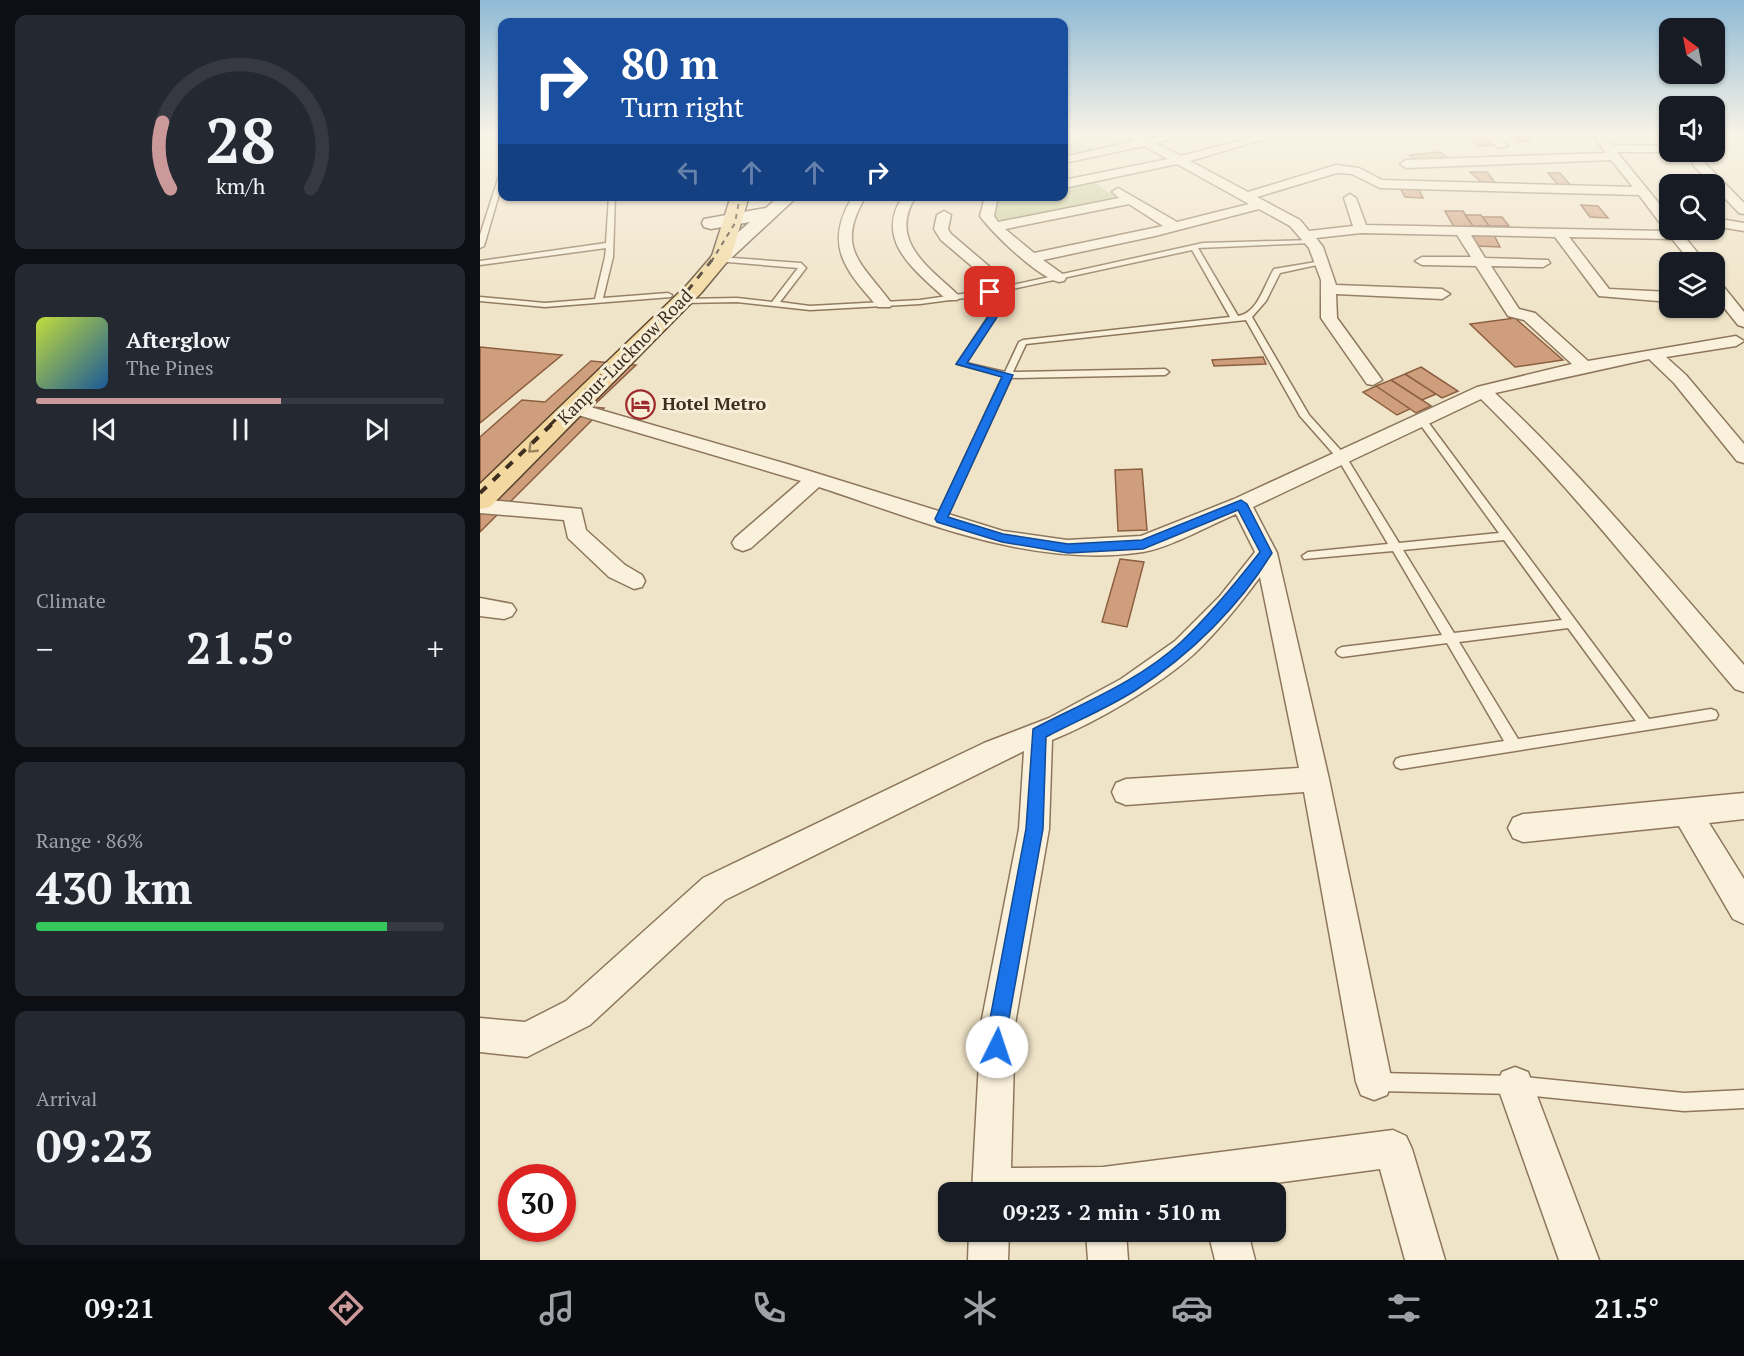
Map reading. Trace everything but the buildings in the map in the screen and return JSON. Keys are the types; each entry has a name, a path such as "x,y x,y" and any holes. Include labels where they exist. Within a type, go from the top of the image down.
{"main road":[{"name":"Kanpur-Lucknow Road","path":"480,473 720,258 740,201"},
{"path":"720,258 784,201"},
{"path":"735,219 770,213"},
{"name":"Kanpur-Lucknow Road","path":"480,500 574,408 676,298 700,254 714,214 735,219"}],"street":[{"path":"1121,194 1175,227"},
{"path":"1245,194 1295,223 1308,238 1322,264 1328,289 1329,318 1373,380"},
{"path":"1249,196 1256,194"},
{"path":"1645,194 1659,209"},
{"path":"1728,194 1744,210"},
{"path":"1350,198 1361,229"},
{"path":"995,227 1130,200"},
{"path":"856,201 848,212 843,241 855,273 884,304"},
{"path":"907,201 899,214 899,231 910,256 952,297"},
{"path":"991,201 987,216 995,227 1031,258 1059,278"},
{"path":"1533,202 1659,211"},
{"path":"1031,258 1175,227 1263,204"},
{"path":"944,215 941,229 946,237 1006,288"},
{"path":"1725,224 1744,227"},
{"path":"1308,238 1361,229 1559,233 1659,230"},
{"path":"1461,231 1514,313 1529,316 1585,367"},
{"path":"1559,233 1604,293 1659,296"},
{"path":"1680,240 1690,252"},
{"path":"1422,261 1543,263"},
{"path":"1328,289 1442,294"},
{"path":"574,408 816,479 1002,538 1068,548 1143,544 1241,504 1483,391 1585,367 1742,339 1725,307"},
{"path":"1653,354 1680,379 1744,457"},
{"path":"1483,391 1558,468 1744,682"},
{"path":"1722,428 1744,428"},
{"path":"743,543 816,479"},
{"path":"1241,504 1266,553 1315,779 1374,1082"},
{"path":"480,506 574,514 576,533 617,571 634,581"},
{"path":"480,1035 527,1040 578,1013 714,888 994,751 1039,733 1130,686 1184,648 1228,602 1266,553"},
{"path":"480,607 504,610"},
{"path":"991,1182 998,1024 1035,829 1039,733"},
{"path":"1126,792 1315,779"},
{"path":"1523,828 1744,806"},
{"path":"1687,813 1744,908"},
{"path":"1515,1085 1579,1260"},
{"path":"1218,1182 1393,1149 1425,1260"},
{"path":"988,1260 989,1242"},
{"path":"1107,1242 1108,1260"},
{"path":"1230,1242 1235,1260"}],"lane":[{"path":"480,246 496,194"},
{"path":"598,301 609,245 612,201"},
{"path":"480,299 545,305 676,298 737,300 810,308 884,304 990,292 1194,247 1308,238"},
{"path":"480,263 609,245"},
{"path":"1194,247 1234,318"},
{"path":"720,258 798,265 802,268 775,303"},
{"path":"941,519 1023,342 1248,317 1262,305 1267,285 1277,271 1322,264"},
{"path":"990,292 994,314 961,364 1008,375 1165,372"},
{"path":"1248,317 1305,416 1342,457 1514,745"},
{"path":"1422,420 1646,725"},
{"path":"1308,556 1507,536"},
{"path":"1342,652 1571,623"},
{"path":"1401,763 1711,715"},
{"path":"1374,1082 1515,1085 1684,1102 1744,1099"}],"green space":[{"path":"1068,194 1110,194 1117,199 1001,222 994,215 998,201 1068,201"}],"railway":[{"path":"711,262 735,223 739,201"},
{"path":"550,425 685,294 712,260"},
{"path":"480,493 552,424"}],"place":[{"name":"Hotel Metro","path":"641,404"}],"route":[{"path":"990,292 994,314 961,364 1008,375 941,519 1002,538 1068,548 1143,544 1241,504 1266,553 1228,602 1184,648 1130,686 1058,726 1039,733 1035,829 998,1024 997,1047"}]}
